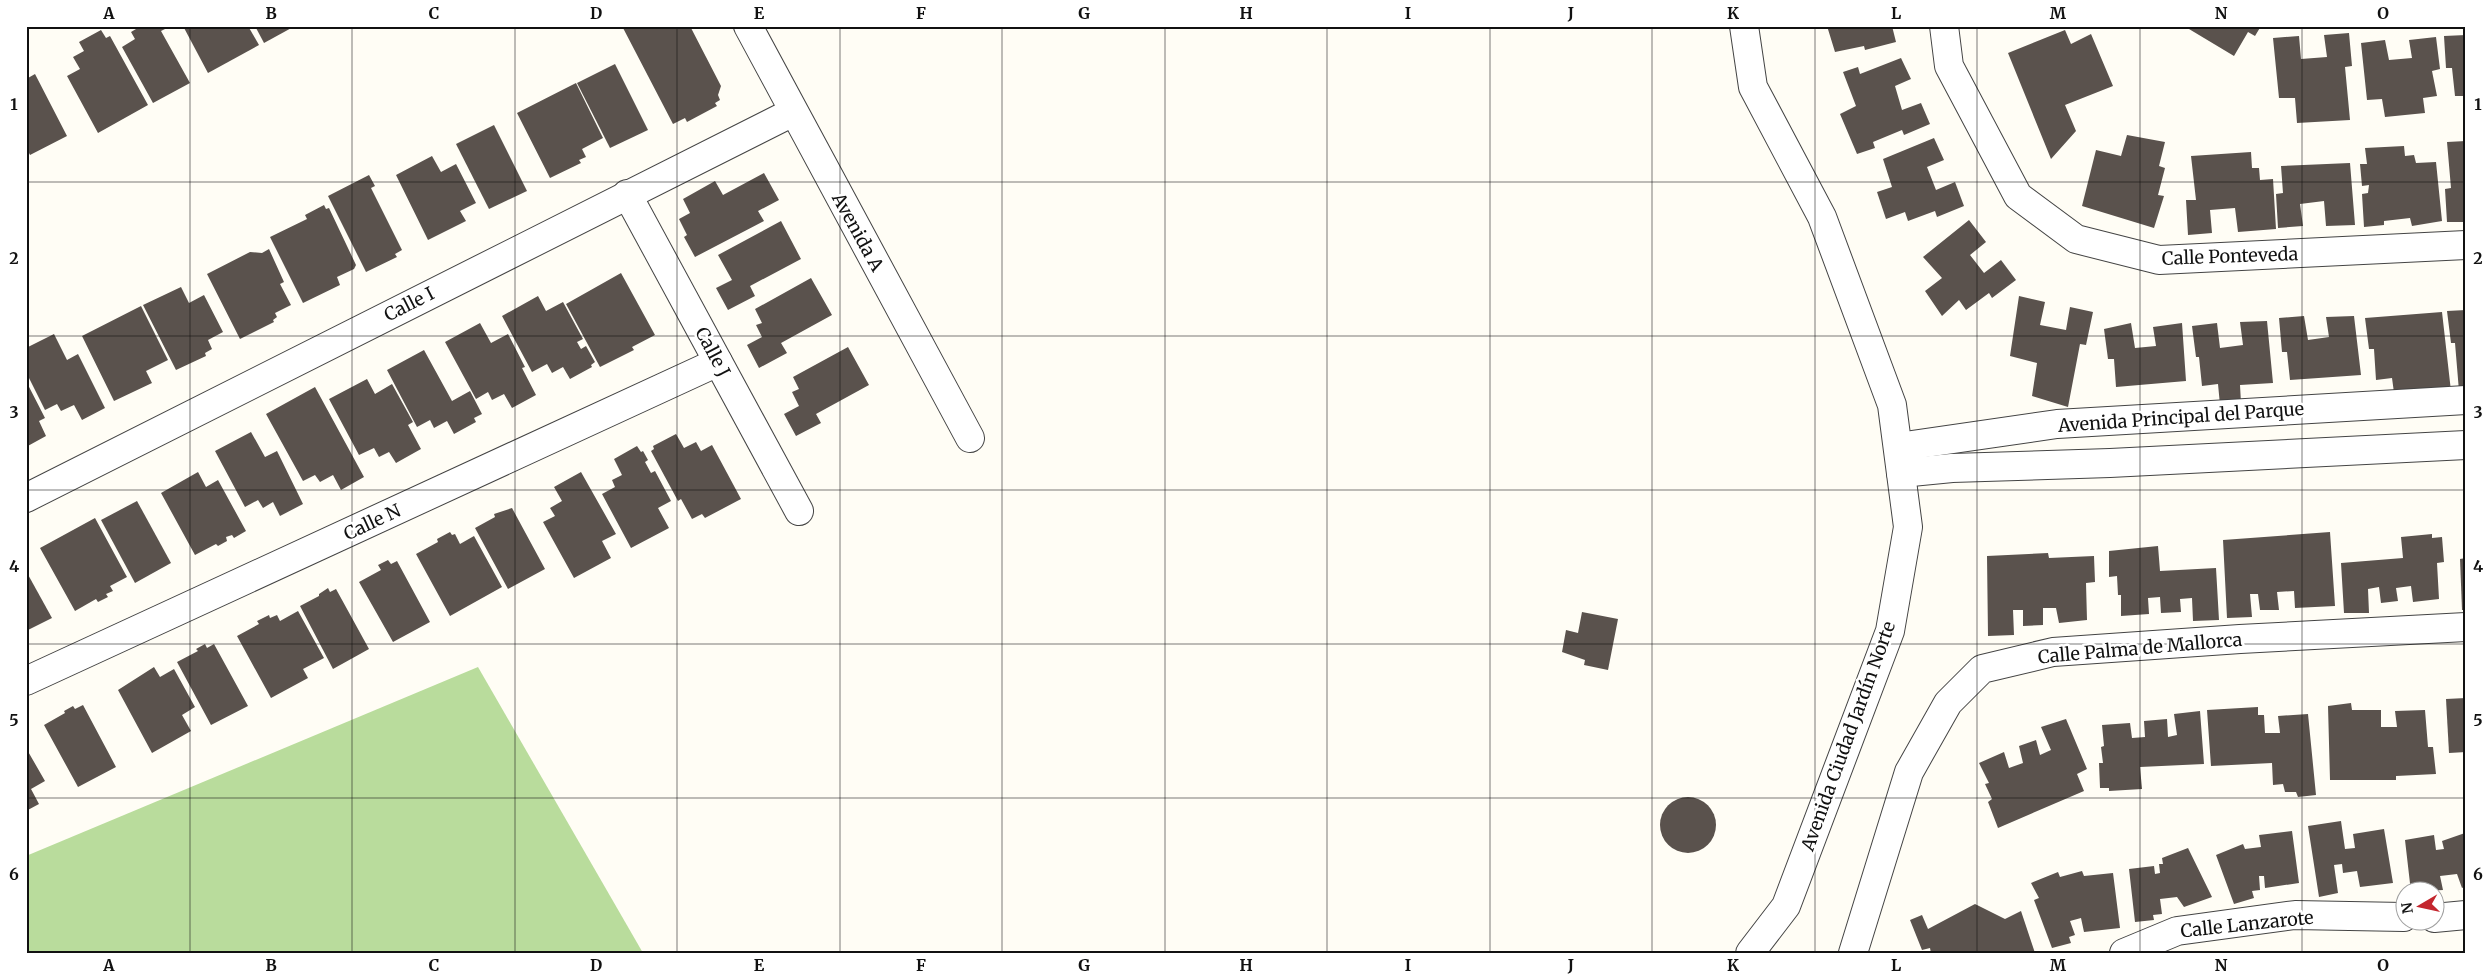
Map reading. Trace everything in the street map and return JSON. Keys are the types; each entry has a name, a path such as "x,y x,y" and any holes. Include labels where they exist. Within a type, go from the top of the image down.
{"street":[{"name":"Avenida A","path":"748,26 970,438"},
{"name":"Avenida Ciudad Jardín Norte","path":"1744,26 1753,87 1822,217 1892,405 1908,527 1890,631 1786,906 1750,953"},
{"name":"Calle Ponteveda","path":"1944,26 1949,66 2018,196 2076,239 2159,260 2466,245"},
{"name":"Calle I","path":"26,498 793,112"},
{"name":"Calle J","path":"627,194 799,511"},
{"name":"Calle N","path":"26,681 718,362"},
{"name":"Avenida Principal del Parque","path":"1899,460 2056,424 2466,400"},
{"path":"1899,460 1952,468 2110,463 2466,445"},
{"name":"Calle Palma de Mallorca","path":"1853,953 1909,772 1948,703 1982,669 2054,652 2240,639 2466,627"},
{"name":"Calle Lanzarote","path":"2124,953 2177,931 2295,915 2394,917"},
{"path":"2444,917 2466,915"}],"green space":[{"path":"478,667 643,953 26,953 26,856"}],"building":[{"path":"141,26 171,26 161,31 190,83 153,103 122,47 135,39 131,32"},
{"path":"183,26 248,26 259,45 208,73"},
{"path":"255,26 295,26 264,43"},
{"path":"622,26 690,26 721,86 718,95 720,100 715,103 717,106 687,122 685,118 673,124"},
{"path":"1827,26 1892,26 1896,42 1865,50 1864,46 1835,52"},
{"path":"2184,26 2261,26 2255,36 2248,32 2234,56"},
{"path":"101,30 106,38 110,36 148,105 98,133 67,76 80,69 73,57 84,51 79,42"},
{"path":"2065,30 2071,44 2091,34 2113,86 2065,105 2076,131 2051,159 2008,53"},
{"path":"2349,33 2352,66 2345,67 2350,120 2297,123 2295,98 2279,98 2273,38 2299,36 2301,59 2327,57 2324,35"},
{"path":"2466,35 2466,96 2455,96 2452,68 2446,68 2444,36"},
{"path":"2436,37 2440,69 2432,71 2437,96 2423,98 2425,113 2385,117 2382,99 2367,100 2361,43 2385,40 2389,60 2412,58 2409,40"},
{"path":"1901,58 1911,79 1895,86 1902,110 1921,103 1930,124 1904,135 1902,130 1873,142 1875,148 1857,154 1840,114 1856,106 1843,72 1858,67 1860,74"},
{"path":"615,64 648,130 610,148 577,83"},
{"path":"35,74 67,136 30,155 26,147 26,75 28,78"},
{"path":"576,83 603,138 582,149 586,157 579,160 581,163 550,178 517,113"},
{"path":"494,125 527,191 489,209 456,144"},
{"path":"2127,135 2165,142 2159,166 2165,168 2158,195 2164,196 2154,228 2082,206 2096,150 2121,156"},
{"path":"1934,138 1944,160 1927,167 1936,190 1955,182 1964,206 1937,217 1935,211 1908,221 1905,212 1886,219 1877,192 1892,187 1883,159"},
{"path":"2466,141 2466,222 2447,222 2445,189 2451,188 2447,142"},
{"path":"2404,146 2405,156 2414,155 2416,163 2436,162 2442,221 2412,226 2410,218 2384,221 2384,225 2364,227 2362,194 2368,193 2369,185 2362,186 2360,164 2367,164 2365,148"},
{"path":"2251,152 2252,168 2259,168 2260,180 2273,179 2276,229 2238,232 2235,208 2210,210 2212,233 2188,235 2186,200 2196,200 2191,156"},
{"path":"432,156 441,172 456,164 476,203 460,211 466,221 428,240 396,175"},
{"path":"2350,163 2355,225 2326,226 2324,201 2300,204 2303,226 2278,228 2276,194 2283,193 2281,166"},
{"path":"764,173 779,200 758,211 764,221 695,257 684,237 687,235 679,219 690,213 683,199 715,181 723,195"},
{"path":"369,175 375,186 371,188 402,250 395,254 397,257 366,272 328,196"},
{"path":"324,205 326,209 329,208 356,265 354,269 337,277 340,285 303,303 270,237 307,219 305,215"},
{"path":"1969,220 1986,242 1970,255 1984,273 2001,260 2016,280 1992,298 1989,293 1966,310 1959,300 1942,316 1925,291 1942,278 1923,257"},
{"path":"781,221 801,259 750,286 755,296 728,310 716,288 732,280 718,255"},
{"path":"269,249 284,282 280,284 291,305 275,313 277,317 273,320 274,322 240,339 207,274 250,252 262,253"},
{"path":"621,273 655,335 632,347 634,350 600,367 566,304"},
{"path":"811,278 832,315 781,343 787,353 759,368 747,345 762,337 756,325 762,323 755,309"},
{"path":"181,287 189,303 204,295 223,332 208,340 212,349 205,353 206,356 176,370 143,305"},
{"path":"538,296 546,311 563,302 583,339 577,342 581,349 586,346 595,362 591,365 592,367 570,379 563,367 552,373 547,364 532,372 502,316"},
{"path":"2019,296 2045,302 2040,325 2066,330 2070,307 2093,312 2086,345 2080,344 2068,407 2032,396 2037,363 2010,356"},
{"path":"141,306 168,360 146,371 152,383 114,401 82,336"},
{"path":"2466,310 2466,391 2459,391 2455,343 2451,343 2447,311"},
{"path":"2442,312 2452,400 2395,400 2392,378 2376,380 2374,349 2369,349 2365,318"},
{"path":"2304,316 2308,340 2329,337 2326,317 2354,316 2361,375 2290,380 2287,352 2282,352 2279,318"},
{"path":"2267,321 2273,383 2240,385 2241,403 2220,405 2218,384 2202,386 2199,357 2196,357 2192,326 2217,323 2220,348 2243,345 2240,322"},
{"path":"480,323 491,343 508,334 525,367 522,368 536,395 512,408 504,394 492,400 488,392 476,399 445,342"},
{"path":"2131,323 2135,348 2156,346 2153,327 2182,323 2186,381 2116,387 2114,359 2108,359 2104,329"},
{"path":"54,334 67,360 78,354 105,408 82,420 74,405 61,411 57,404 45,410 26,372 26,348"},
{"path":"848,347 869,385 816,414 821,423 796,436 784,414 799,406 792,392 799,389 793,377"},
{"path":"424,350 452,401 470,391 482,414 474,418 476,422 454,434 447,421 434,428 430,420 417,427 387,370"},
{"path":"367,379 375,394 392,384 413,422 408,425 421,449 396,463 389,452 379,457 374,448 359,455 329,399"},
{"path":"26,381 45,418 39,421 46,436 26,447"},
{"path":"315,387 364,477 341,490 333,475 320,482 315,475 303,481 266,414"},
{"path":"251,432 265,457 277,451 303,504 280,516 273,502 263,508 258,500 245,507 215,451"},
{"path":"676,434 684,448 696,442 701,451 712,445 741,499 705,518 702,514 692,519 681,499 678,501 651,451 654,449 653,446"},
{"path":"637,446 641,452 643,451 648,460 645,462 651,473 655,471 671,501 658,508 669,528 631,548 602,494 615,487 612,480 622,475 614,459"},
{"path":"198,472 206,487 218,480 246,531 234,538 232,535 226,537 227,541 218,546 216,544 195,555 161,493"},
{"path":"581,472 616,534 602,541 611,558 574,578 543,522 555,516 550,508 562,501 554,487"},
{"path":"137,501 171,563 135,583 101,520"},
{"path":"512,508 545,569 508,589 475,528 495,517 494,514"},
{"path":"95,518 127,577 110,586 113,591 106,594 108,597 98,602 96,599 75,611 40,548"},
{"path":"450,532 452,535 455,534 460,544 474,536 502,587 450,616 416,554 438,542 437,539"},
{"path":"2330,532 2335,606 2295,608 2294,591 2277,592 2279,610 2260,610 2258,594 2250,594 2252,617 2227,618 2223,540"},
{"path":"2432,534 2432,538 2442,537 2444,562 2437,563 2439,599 2413,602 2411,586 2396,588 2398,601 2381,603 2379,587 2368,589 2369,613 2344,613 2341,563 2403,558 2401,537"},
{"path":"2158,546 2160,571 2216,568 2219,620 2193,621 2192,598 2180,599 2181,612 2161,613 2160,597 2148,598 2149,614 2121,616 2121,595 2118,595 2117,576 2109,577 2109,551"},
{"path":"2048,553 2049,558 2094,556 2095,582 2086,583 2087,620 2059,623 2056,608 2043,608 2043,625 2023,626 2023,610 2013,610 2014,635 1988,636 1987,556"},
{"path":"2466,558 2466,610 2462,610 2460,559"},
{"path":"388,560 391,564 397,561 430,622 393,642 359,582 381,570 378,565"},
{"path":"26,571 52,618 26,631"},
{"path":"328,588 330,592 336,589 369,649 333,669 300,606 319,596"},
{"path":"298,611 324,658 303,669 308,678 271,698 237,636 259,624 257,621 269,615 270,618 277,615 280,621"},
{"path":"1582,612 1618,619 1608,670 1584,665 1585,660 1562,652 1566,630 1578,633"},
{"path":"205,644 207,648 214,644 248,706 211,725 177,662 198,651 196,649"},
{"path":"154,667 160,677 174,669 195,707 182,715 191,731 152,753 118,690"},
{"path":"2466,698 2466,752 2449,753 2446,699"},
{"path":"2351,703 2352,710 2381,710 2381,727 2397,727 2395,711 2425,710 2428,747 2433,747 2436,774 2396,776 2396,780 2330,780 2328,706"},
{"path":"83,705 116,767 78,787 44,725 73,706 75,709"},
{"path":"2258,707 2258,715 2264,715 2265,733 2280,733 2278,716 2308,714 2316,795 2298,797 2296,792 2285,792 2283,784 2273,785 2272,763 2211,766 2207,710"},
{"path":"2200,711 2204,764 2140,767 2142,789 2109,791 2109,788 2100,788 2099,763 2103,763 2101,747 2104,746 2102,725 2130,723 2132,738 2145,737 2144,721 2167,719 2168,737 2177,735 2174,714"},
{"path":"2066,719 2087,769 2077,774 2084,791 1998,828 1988,802 1992,799 1985,784 1989,783 1979,763 2004,752 2009,768 2023,763 2019,746 2036,740 2040,755 2051,750 2041,727"},
{"path":"26,748 45,781 31,789 39,804 26,811"},
{"path":"1688,797 1703,802 1711,810 1716,825 1711,840 1703,848 1688,853 1673,848 1665,840 1660,825 1665,810 1673,802"},
{"path":"2341,821 2345,849 2355,848 2353,834 2384,829 2393,883 2360,887 2357,871 2343,873 2342,864 2334,865 2338,893 2319,897 2308,826"},
{"path":"2292,831 2299,883 2265,888 2264,876 2259,876 2260,890 2252,891 2254,898 2234,904 2216,855 2243,844 2245,849 2261,847 2259,835"},
{"path":"2465,833 2466,886 2462,888 2457,874 2440,876 2441,882 2410,882 2405,840 2434,835 2436,850 2444,849 2442,841"},
{"path":"2188,848 2212,897 2184,907 2177,897 2160,899 2162,914 2153,915 2154,920 2135,922 2129,869 2154,866 2155,874 2160,873 2159,864 2163,864 2162,858"},
{"path":"2082,871 2084,876 2113,873 2120,928 2084,932 2081,918 2070,921 2075,935 2069,937 2071,943 2052,948 2034,900 2039,898 2031,883 2058,872 2060,877"},
{"path":"1975,904 2005,919 2021,911 2035,953 1931,953 1930,948 1922,950 1910,920 1922,915 1928,929"}]}
